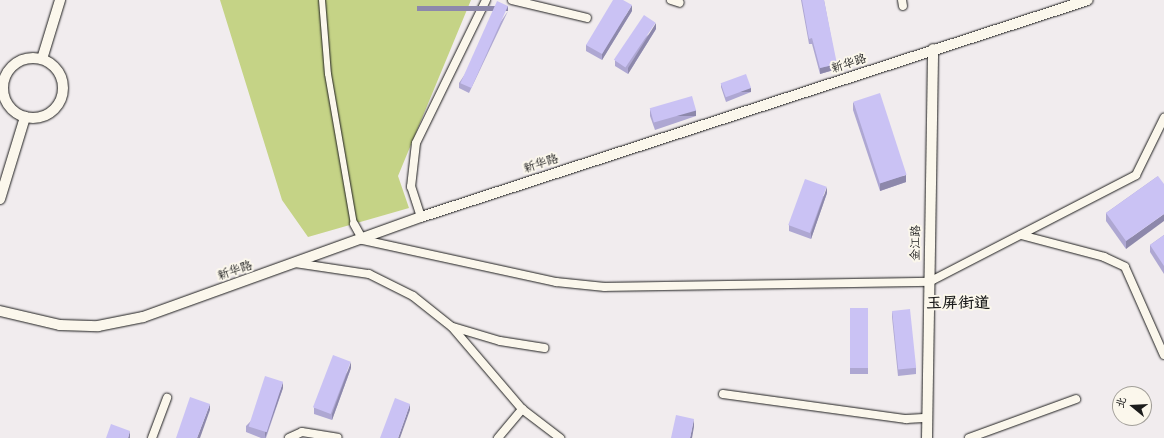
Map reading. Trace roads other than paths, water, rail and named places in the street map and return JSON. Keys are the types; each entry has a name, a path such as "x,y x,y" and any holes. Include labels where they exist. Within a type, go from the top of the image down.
{"street":[{"path":"42,59 60,0"},
{"path":"322,0 328,74 354,224 362,240 556,282 604,287 929,282 1136,175 1164,118"},
{"path":"421,217 411,187 416,143 486,0"},
{"path":"512,0 587,18"},
{"path":"671,0 680,3"},
{"name":"新华路","path":"0,312 60,325 98,326 143,317 362,240 421,217 933,49 1088,0"},
{"name":"金江路","path":"927,438 933,49"},
{"path":"42,59 53,66 61,77 62,97 50,113 38,118 24,117 8,106 4,93 4,80 11,68 22,60 42,59"},
{"path":"0,199 24,117"},
{"path":"1021,235 1104,257 1125,267 1160,340 1164,355"},
{"path":"295,264 369,274 413,296 452,327 522,409 560,438"},
{"path":"452,327 500,341 544,348"},
{"path":"723,394 906,419 928,418"},
{"path":"152,438 167,398"},
{"path":"969,438 1076,399"},
{"path":"498,438 522,409"},
{"path":"289,438 302,432 338,438"}],"district":[{"name":"玉屏街道","path":"958,304"}]}
